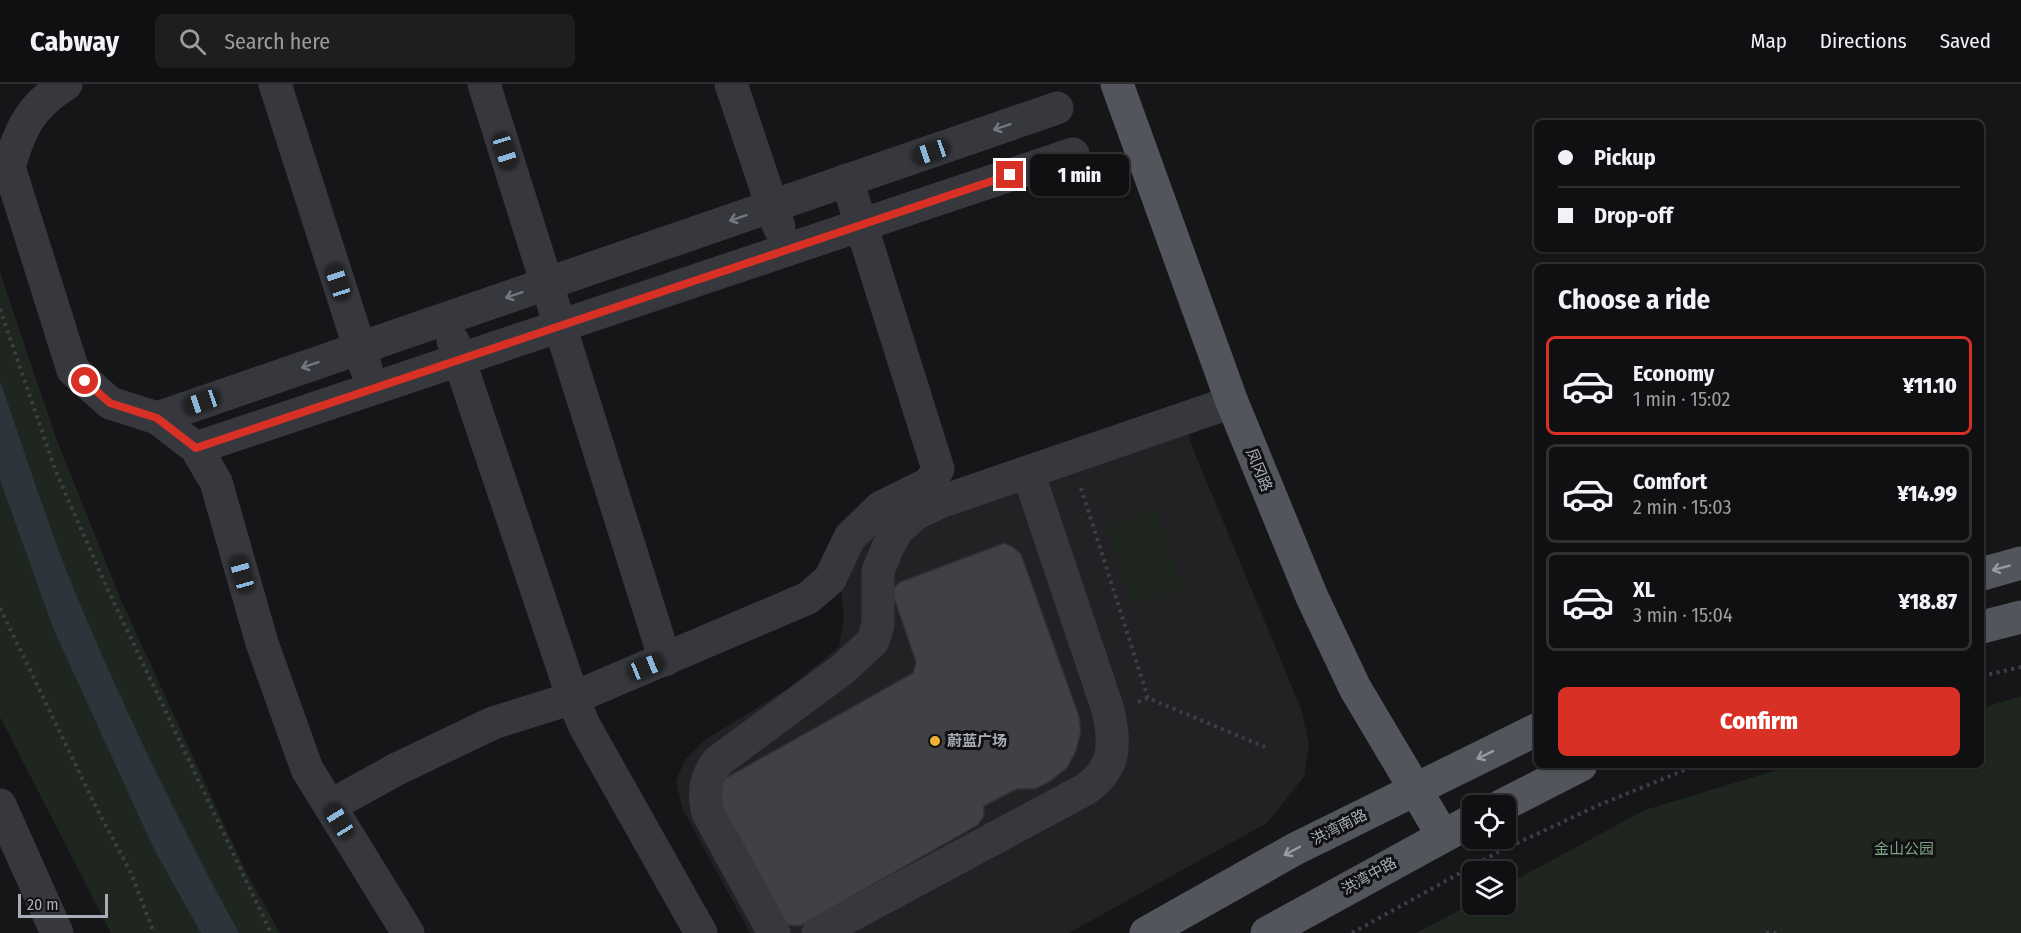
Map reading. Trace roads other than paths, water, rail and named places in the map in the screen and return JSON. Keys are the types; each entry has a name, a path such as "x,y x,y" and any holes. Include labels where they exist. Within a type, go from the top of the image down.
{"main road":[{"name":"凤冈路","path":"1117,84 1232,402 1317,607 1355,688 1443,836"},
{"path":"1984,573 2021,563"},
{"path":"1984,626 2021,617"},
{"name":"洪湾南路","path":"1146,933 1284,855 1534,731"},
{"path":"1516,798 1575,768"},
{"name":"洪湾中路","path":"1267,933 1462,826"}],"street":[{"path":"66,84 45,97 18,135 9,167 73,370 110,403 157,418 196,448 216,482 262,643 307,768 408,933"},
{"path":"275,84 373,389"},
{"path":"484,84 665,660"},
{"path":"731,84 786,250"},
{"path":"157,418 1057,108"},
{"path":"196,448 1073,154"},
{"path":"330,806 395,770 494,723 573,698 808,598 830,579 850,537 882,507 930,483 938,469 847,180"},
{"path":"446,318 584,725 701,933"},
{"path":"774,933 708,813 705,800 709,773 717,762 843,669 873,641 878,625 878,571 897,530 917,513 940,502 1232,402"},
{"path":"818,933 1086,789 1099,779 1107,768 1113,752 1109,713 1028,472"},
{"path":"0,805 57,933"}],"place":[{"name":"蔚蓝广场","path":"935,741"}],"park label":[{"name":"金山公园","path":"1904,849"}]}
